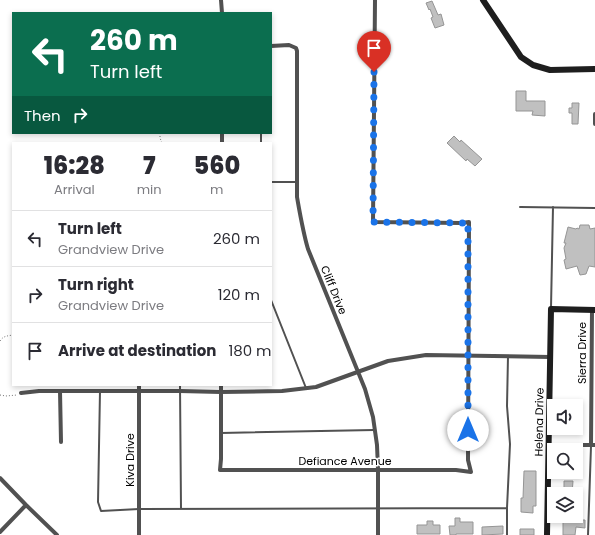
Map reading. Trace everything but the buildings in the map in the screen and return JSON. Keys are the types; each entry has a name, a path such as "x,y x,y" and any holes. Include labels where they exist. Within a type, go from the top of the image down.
{"main road":[{"path":"483,0 521,57 532,65 550,70 595,69"},
{"path":"551,309 593,310"},
{"name":"Helena Drive","path":"548,443 551,309"},
{"name":"Helena Drive","path":"547,535 548,479"}],"street":[{"path":"221,0 222,12"},
{"path":"375,0 373,222 468,222 468,355"},
{"name":"Cliff Drive","path":"272,46 289,45 296,48 297,51 297,197 308,249 370,402 375,430 378,470 378,535"},
{"path":"595,114 595,124"},
{"name":"Sierra Drive","path":"593,310 593,445"},
{"path":"21,393 39,390 180,390 221,392 282,391 316,387 388,361 426,355 550,357"},
{"name":"Defiance Avenue","path":"221,433 220,470 456,470 471,472 468,460 468,355"},
{"name":"Kiva Drive","path":"139,386 139,535"},
{"path":"221,386 221,433"},
{"path":"60,391 61,442"},
{"path":"583,445 593,445"},
{"path":"0,478 57,535"},
{"path":"0,532 26,505"}],"lane":[{"path":"272,182 297,182"},
{"path":"520,207 595,208"},
{"path":"551,309 553,207"},
{"path":"272,302 307,389"},
{"path":"507,535 510,444 507,406 508,356"},
{"path":"180,386 181,509"},
{"path":"100,391 98,502 101,511 139,509 507,508"},
{"path":"221,433 375,430"},
{"path":"588,535 593,445"}],"path":[{"path":"0,342 2,338 12,335"},
{"path":"0,395 11,396 19,395 21,393"}],"route":[{"path":"374,72 373,222 468,222 468,430"}]}
